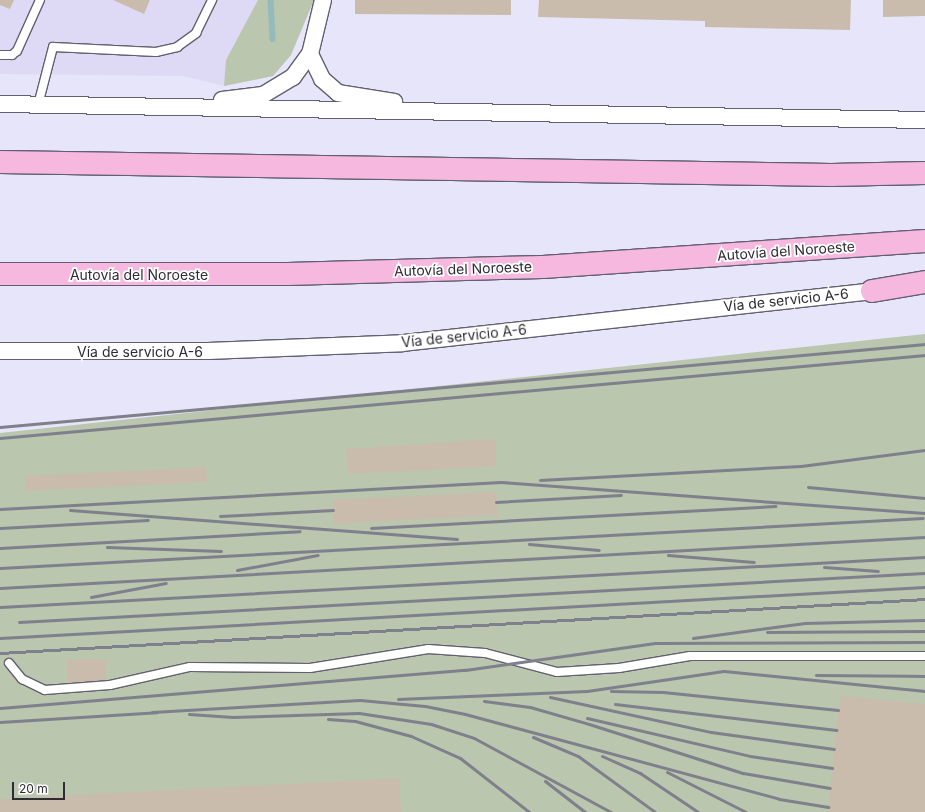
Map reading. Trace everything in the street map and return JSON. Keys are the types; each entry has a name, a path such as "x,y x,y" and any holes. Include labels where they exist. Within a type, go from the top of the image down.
{"highway":[{"path":"0,162 831,175 925,173"},
{"name":"Autovía del Noroeste","path":"0,274 288,274 535,267 925,241"},
{"path":"872,291 925,282"}],"street":[{"path":"161,108 263,95 293,77 310,54 323,0"},
{"path":"310,54 322,78 338,93 448,111"},
{"path":"0,104 161,108 448,111 925,120"},
{"name":"Vía de servicio A-6","path":"0,351 208,352 403,343 925,286"}],"lane":[{"path":"0,55 12,55 17,51 40,0"},
{"path":"38,105 53,46 156,52 178,47 196,33 212,0"},
{"path":"9,662 22,679 45,690 110,685 190,667 310,668 428,649 485,653 556,672 619,668 690,656 925,656"}],"shaded area":[{"path":"0,0 314,0 291,55 273,76 224,86 183,76 0,74"}],"green space":[{"path":"258,0 314,0 291,55 273,76 224,86 226,60"},
{"path":"925,334 925,812 0,812 0,433"}],"building":[{"path":"0,0 14,0 10,9 0,5"},
{"path":"113,0 150,0 144,14"},
{"path":"355,0 511,0 511,15 355,14"},
{"path":"539,0 851,0 850,30 705,27 705,21 538,17"},
{"path":"883,0 925,0 925,16 883,17"},
{"path":"495,439 496,466 348,474 346,449"},
{"path":"206,467 207,482 25,491 25,476"},
{"path":"496,492 497,515 334,524 333,500"},
{"path":"105,659 106,681 67,682 67,660"},
{"path":"840,696 925,704 925,812 828,812"},
{"path":"399,778 401,812 0,812 0,799"}],"waterway":[{"path":"271,0 273,39"}],"railway":[{"path":"0,427 925,344"},
{"path":"0,438 925,355"},
{"path":"540,480 801,466 925,450"},
{"path":"0,509 501,482 925,513"},
{"path":"808,487 925,498"},
{"path":"496,502 621,495"},
{"path":"371,528 775,506"},
{"path":"70,510 457,539"},
{"path":"220,516 333,510"},
{"path":"0,568 923,518"},
{"path":"0,528 148,520"},
{"path":"0,548 300,531"},
{"path":"0,588 925,537"},
{"path":"529,544 599,550"},
{"path":"107,547 221,551"},
{"path":"237,570 318,555"},
{"path":"668,555 754,562"},
{"path":"0,607 925,557"},
{"path":"824,567 878,571"},
{"path":"19,622 925,573"},
{"path":"91,597 166,583"},
{"path":"0,638 925,587"},
{"path":"0,653 925,599"},
{"path":"693,638 805,623 925,620"},
{"path":"767,632 925,631"},
{"path":"0,708 465,670 655,643 925,642"},
{"path":"398,699 587,691 724,671 925,691"},
{"path":"816,675 925,676"},
{"path":"611,691 663,692 838,710"},
{"path":"550,697 711,732 834,749"},
{"path":"152,712 360,700 425,706 465,714 779,799 828,807"},
{"path":"484,701 530,707 589,724 743,773 830,788"},
{"path":"615,704 836,730"},
{"path":"0,722 157,712"},
{"path":"189,714 233,717 359,713 431,724 474,738 611,812"},
{"path":"587,718 750,756 832,768"},
{"path":"328,719 355,721 411,736 460,758 529,812"},
{"path":"533,737 578,756 655,812"},
{"path":"602,756 640,773 698,812"},
{"path":"667,772 746,812"},
{"path":"545,781 585,812"}]}
